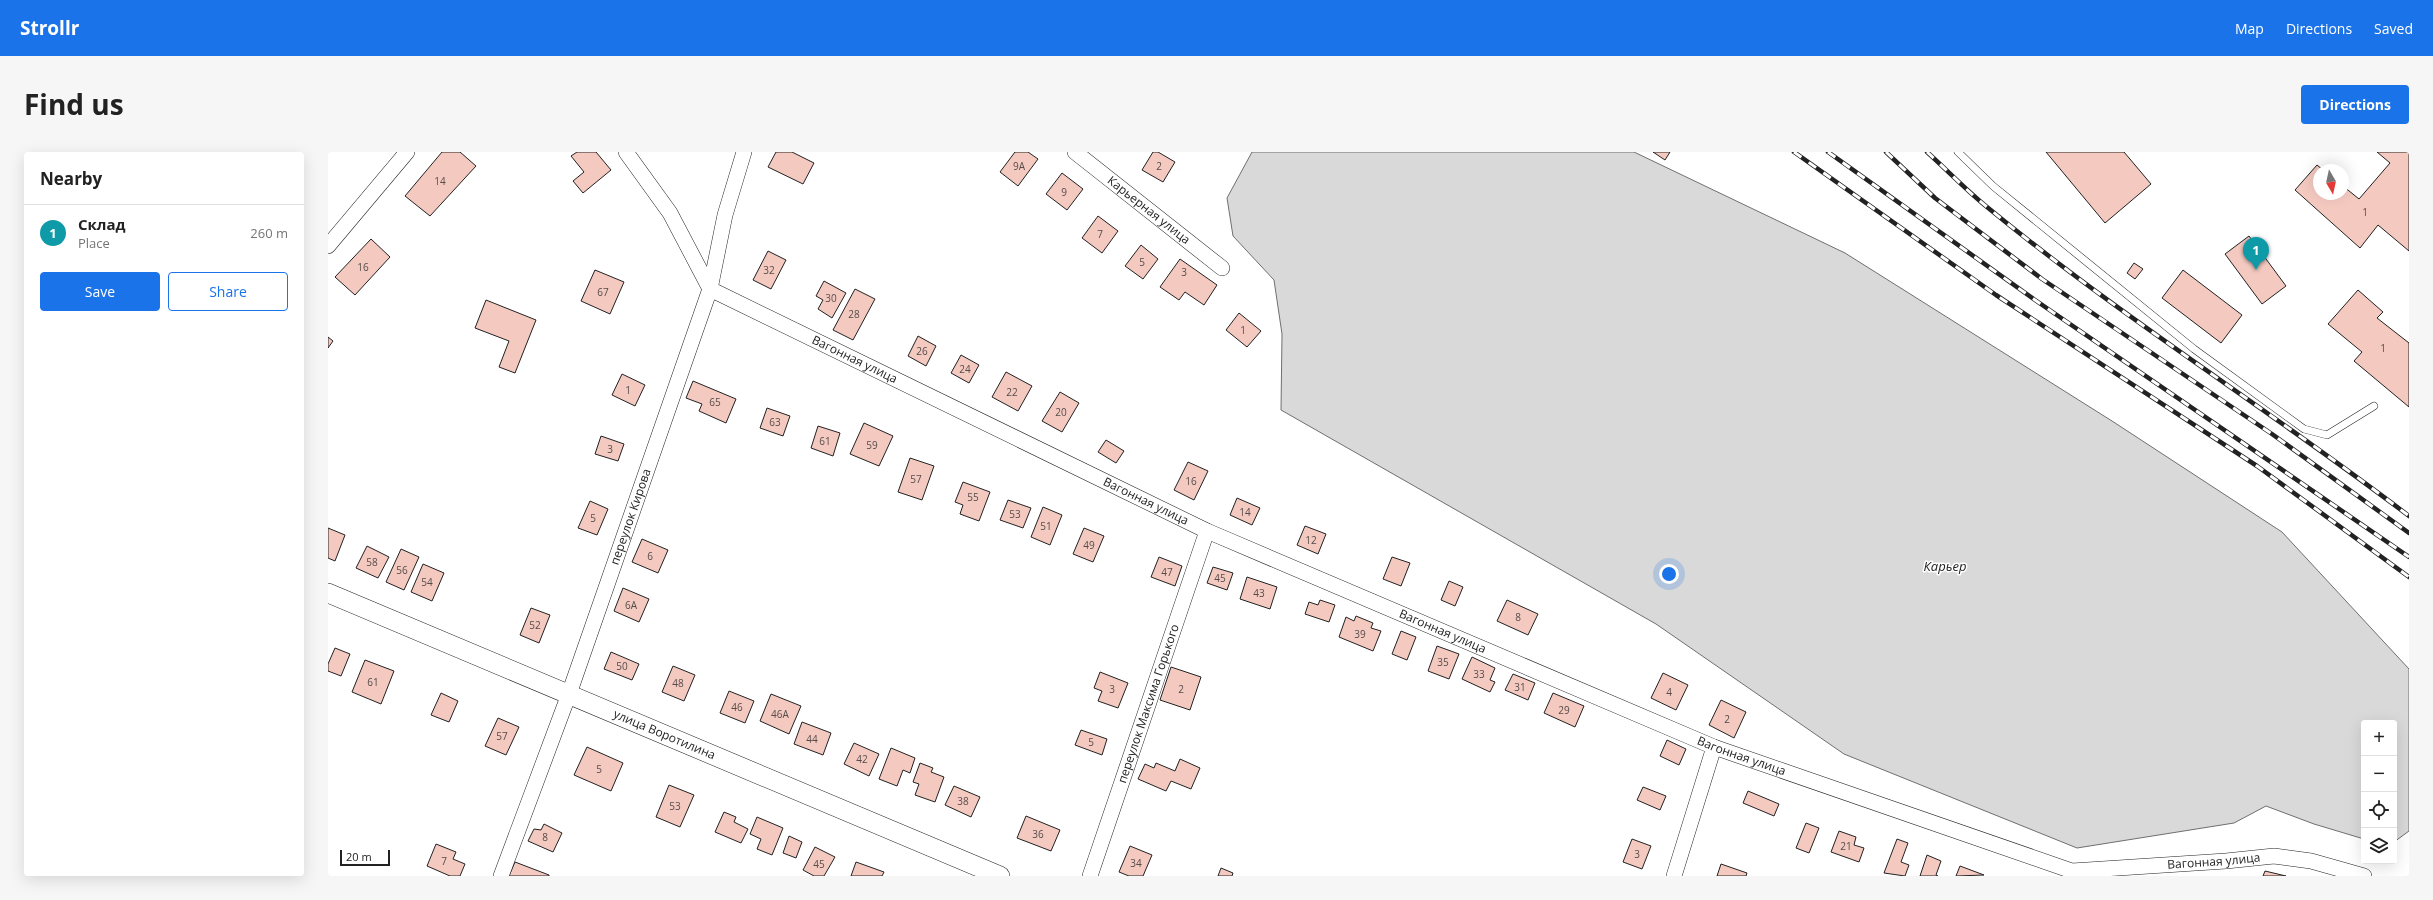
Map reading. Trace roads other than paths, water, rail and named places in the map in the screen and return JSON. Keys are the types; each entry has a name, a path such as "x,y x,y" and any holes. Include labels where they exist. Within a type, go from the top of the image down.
{"street":[{"path":"328,246 407,152"},
{"path":"626,152 670,213 710,289"},
{"name":"переулок Кирова","path":"501,876 569,694 710,289 724,215 744,152"},
{"name":"Карьерная улица","path":"1075,152 1222,268"},
{"name":"Вагонная улица","path":"710,289 1207,530 1714,747 2072,871 2226,862 2274,856 2312,860 2364,876"},
{"name":"переулок Максима Горького","path":"1090,876 1207,530"},
{"name":"улица Воротилина","path":"328,593 1000,876"},
{"path":"1674,876 1714,747"}],"lane":[{"path":"1958,152 1993,186 2194,349 2304,429 2327,435 2374,406"}],"water":[{"name":"Карьер","path":"1252,152 1634,152 1845,253 2112,421 2282,532 2409,669 2409,831 2397,840 2397,720 2361,720 2361,838 2314,824 2266,806 2234,823 2077,848 1844,754 1656,624 1281,410 1282,334 1274,280 1233,236 1227,198"}],"railway":[{"path":"1794,152 1996,295 2257,466 2409,577"},
{"path":"1828,152 2035,300 2409,557"},
{"path":"1886,152 1935,198 2042,279 2272,434 2409,533"},
{"path":"1927,152 1987,207 2038,248 2143,326 2409,516"}],"place":[{"name":"Склад","path":"2256,270"}]}
